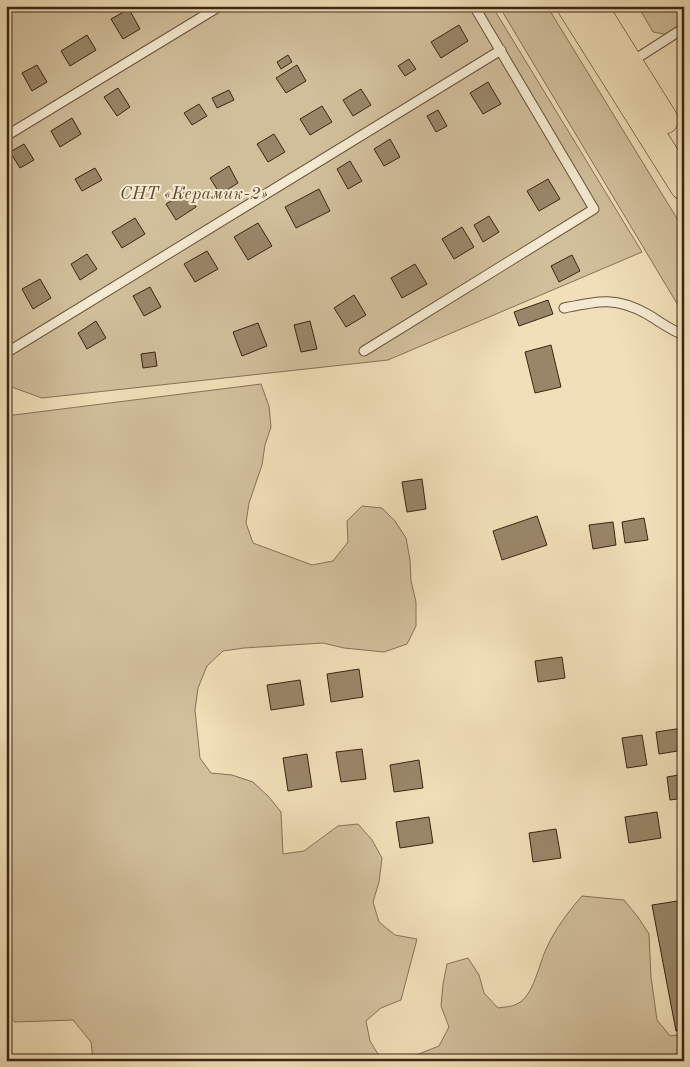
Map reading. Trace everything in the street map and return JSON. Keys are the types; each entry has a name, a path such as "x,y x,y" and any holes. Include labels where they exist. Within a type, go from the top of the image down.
{"main road":[{"path":"571,6 684,186"},
{"path":"594,6 684,151"}],"lane":[{"path":"6,136 220,6"},
{"path":"364,351 594,209 474,6"},
{"path":"629,63 684,28"},
{"path":"6,353 501,50"},
{"path":"564,308 600,301 623,303 645,313 675,332 684,335"}],"green space":[{"name":"СНТ «Керамик-2»","path":"6,6 492,6 642,252 388,360 42,398 6,385"},
{"path":"499,6 547,6 684,230 684,311 679,307"},
{"path":"638,6 684,6 684,42 680,37 653,32"},
{"path":"261,384 269,406 271,427 265,445 262,465 249,503 246,523 253,543 312,565 333,561 348,542 347,521 362,506 382,508 395,521 406,538 411,581 416,602 416,626 407,644 384,652 344,648 323,643 223,651 207,666 198,688 195,710 200,758 211,773 232,775 253,782 269,797 281,812 283,854 304,851 338,826 358,824 372,840 382,858 379,882 373,902 379,922 395,935 417,939 401,1000 381,1008 366,1021 370,1041 381,1059 398,1061 93,1061 91,1042 73,1020 15,1022 6,1016 6,416"},
{"path":"582,896 624,900 649,934 651,977 657,1020 670,1036 684,1034 684,1061 401,1061 439,1046 449,1027 441,1006 447,964 468,958 479,975 484,993 498,1008 517,1004 523,1000 532,987 554,933"}],"building":[{"path":"365,6 378,6 369,12"},
{"path":"129,9 140,29 123,39 111,19"},
{"path":"459,25 468,41 441,58 431,42"},
{"path":"87,35 96,50 70,66 61,51"},
{"path":"288,55 292,62 281,69 277,62"},
{"path":"409,59 416,69 405,76 398,66"},
{"path":"37,65 47,82 32,91 22,73"},
{"path":"297,65 306,81 286,93 276,78"},
{"path":"488,82 501,104 483,114 470,93"},
{"path":"118,88 130,107 117,116 104,97"},
{"path":"361,89 371,105 353,116 343,100"},
{"path":"229,90 234,100 217,108 212,98"},
{"path":"199,104 207,116 192,125 184,113"},
{"path":"322,106 332,122 310,135 300,119"},
{"path":"438,110 447,126 436,132 427,116"},
{"path":"72,118 81,134 60,147 51,131"},
{"path":"274,134 285,152 268,162 257,144"},
{"path":"390,139 400,157 384,166 374,149"},
{"path":"24,144 34,160 20,168 10,152"},
{"path":"350,161 362,181 348,189 337,169"},
{"path":"229,166 238,183 220,194 210,178"},
{"path":"95,168 102,180 82,191 75,179"},
{"path":"548,179 560,199 539,211 527,191"},
{"path":"319,189 330,211 296,228 285,207"},
{"path":"187,191 196,207 176,220 166,204"},
{"path":"489,216 499,232 483,242 474,225"},
{"path":"135,218 145,234 122,248 112,232"},
{"path":"258,223 272,246 248,260 234,237"},
{"path":"462,227 474,247 454,259 442,239"},
{"path":"207,251 218,269 195,282 184,264"},
{"path":"87,254 97,269 80,280 71,264"},
{"path":"572,255 580,271 559,282 551,266"},
{"path":"415,264 427,284 402,298 391,278"},
{"path":"40,279 51,298 33,309 22,289"},
{"path":"150,287 161,307 144,316 133,296"},
{"path":"354,295 366,315 346,327 334,308"},
{"path":"548,300 553,314 519,326 514,312"},
{"path":"96,321 106,338 87,349 78,333"},
{"path":"310,321 317,349 301,352 294,325"},
{"path":"258,323 267,346 242,356 233,332"},
{"path":"551,345 561,387 535,393 525,352"},
{"path":"155,352 157,366 143,368 141,354"},
{"path":"422,479 426,509 407,512 402,482"},
{"path":"537,516 547,545 502,560 493,531"},
{"path":"644,518 648,540 625,543 622,522"},
{"path":"613,522 616,545 593,549 589,525"},
{"path":"562,657 565,678 538,682 535,661"},
{"path":"359,669 363,697 331,702 327,674"},
{"path":"300,680 304,705 271,710 267,685"},
{"path":"683,728 684,750 659,754 656,732"},
{"path":"642,735 647,765 627,768 622,738"},
{"path":"362,749 366,779 341,782 336,752"},
{"path":"307,754 312,787 288,791 283,758"},
{"path":"419,760 423,788 394,792 390,765"},
{"path":"684,774 684,798 670,800 667,777"},
{"path":"657,812 661,838 629,843 625,817"},
{"path":"429,817 433,843 400,848 396,822"},
{"path":"556,829 561,858 533,862 529,833"},
{"path":"684,900 684,1030 676,1031 652,905"}]}
